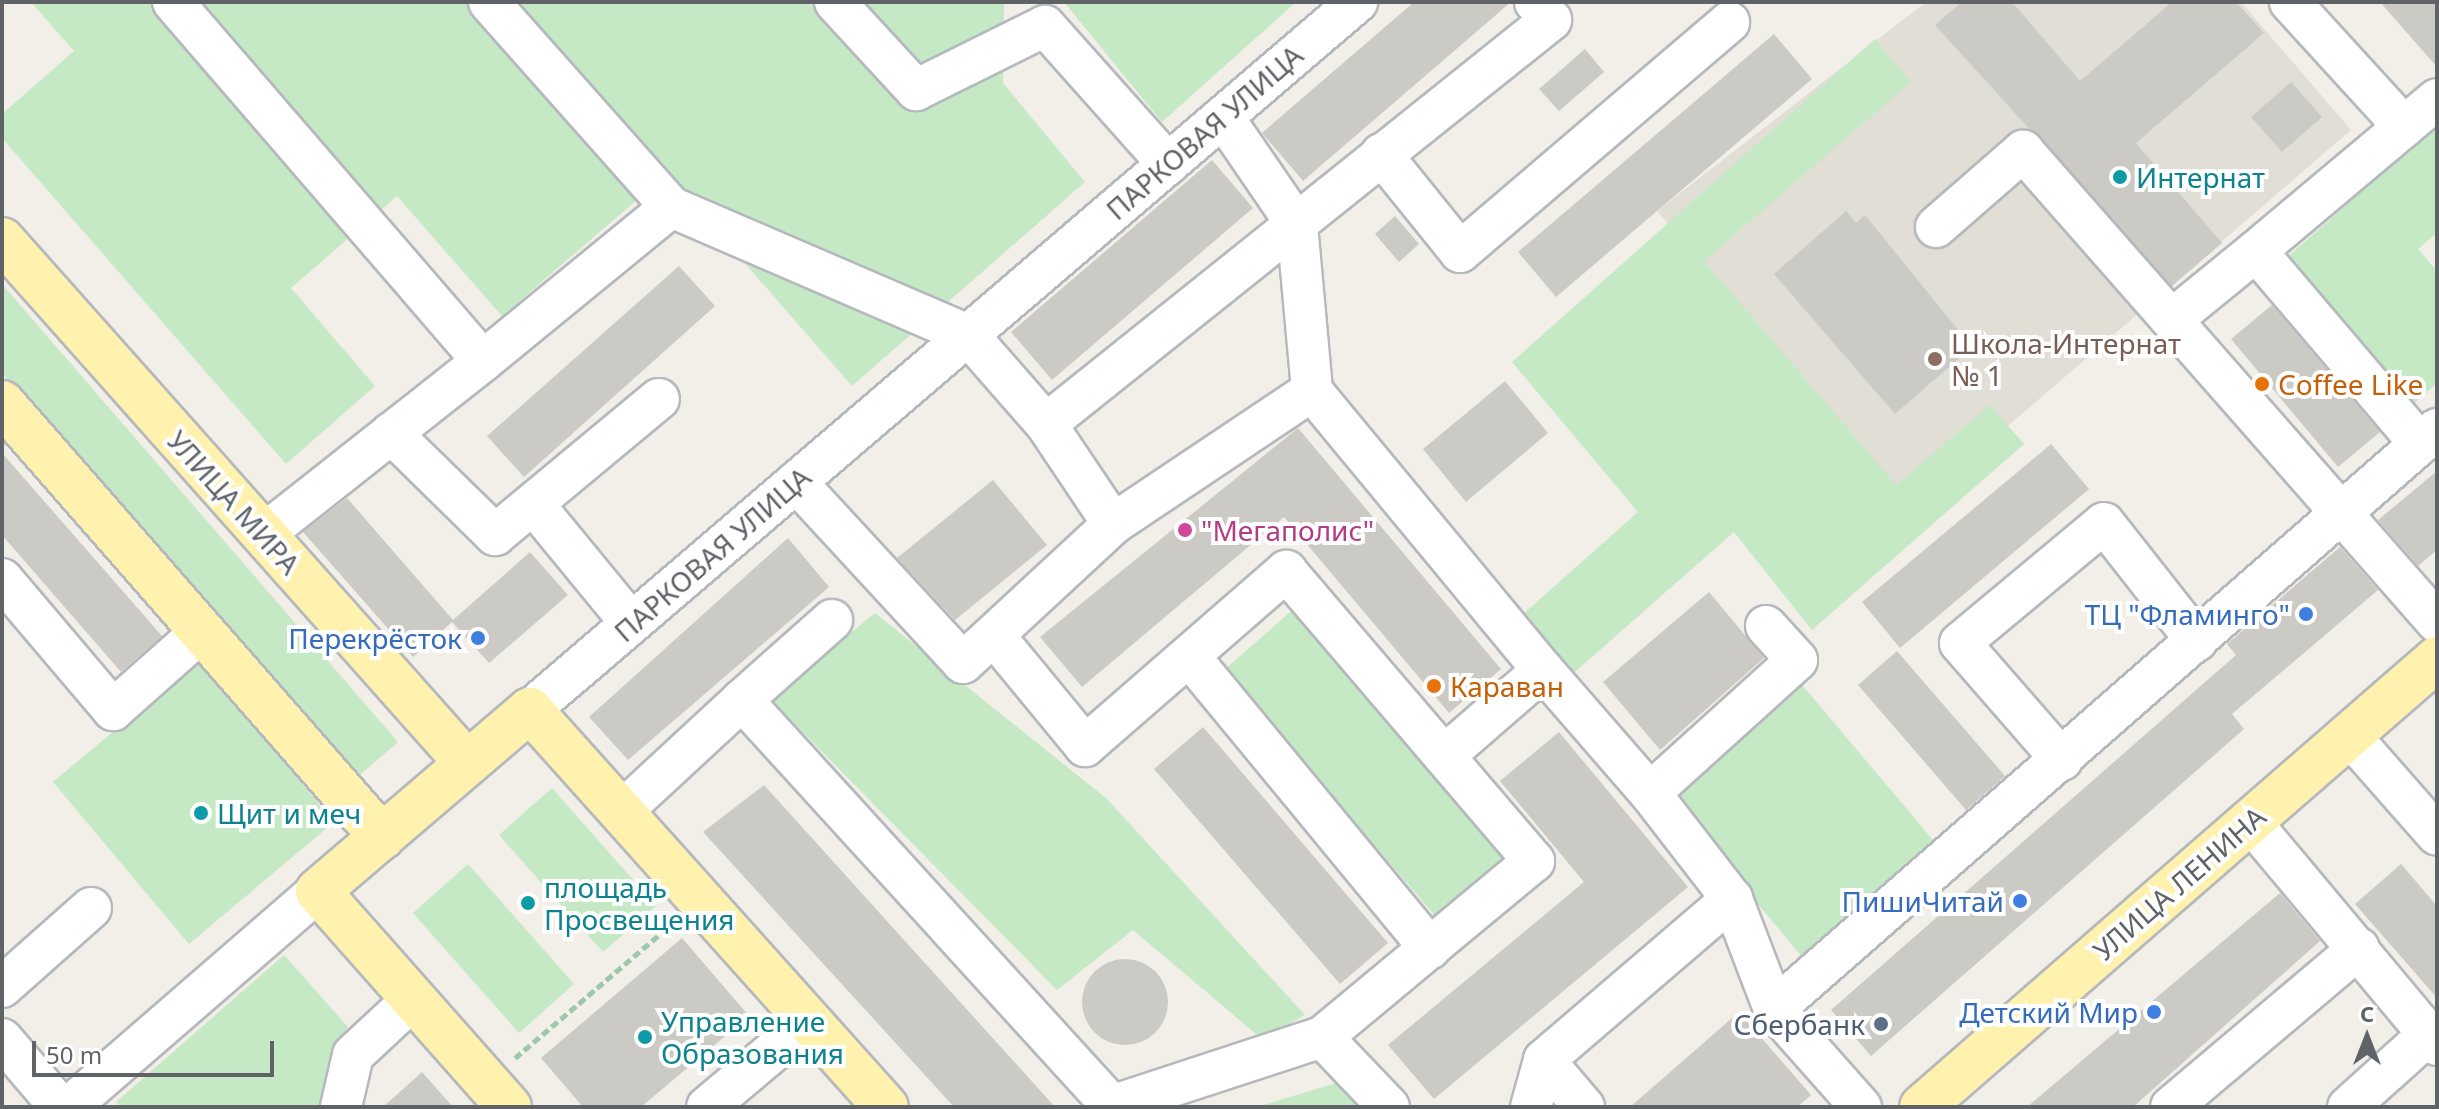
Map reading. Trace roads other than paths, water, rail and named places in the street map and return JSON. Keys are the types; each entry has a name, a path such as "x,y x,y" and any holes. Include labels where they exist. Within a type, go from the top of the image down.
{"main road":[{"name":"УЛИЦА МИРА","path":"2,240 467,763"},
{"path":"4,410 382,837"},
{"name":"УЛИЦА ЛЕНИНА","path":"1940,1101 2250,821 2351,737 2437,659"},
{"path":"530,710 886,1107"},
{"name":"ПАРКОВАЯ УЛИЦА","path":"318,891 530,710"},
{"path":"318,891 498,1095"}],"street":[{"path":"173,2 483,361"},
{"path":"489,2 671,207 968,335 1046,424 1113,524"},
{"path":"835,2 916,90 1042,14 1168,164"},
{"name":"ПАРКОВАЯ УЛИЦА","path":"530,710 1357,2"},
{"path":"2290,2 2404,127"},
{"path":"1046,424 1297,225 1553,8"},
{"path":"1381,154 1460,252 1729,22"},
{"path":"2175,317 2437,99"},
{"path":"1223,117 1297,225 1312,391 1543,670 1650,793 1732,899 1774,1009 1861,1107"},
{"path":"1936,227 2023,151 2175,317 2437,622"},
{"path":"263,535 671,207"},
{"path":"1774,1009 2062,760 2428,436 2256,251"},
{"path":"796,482 963,663 996,638 1113,524 1312,391"},
{"path":"391,433 495,535 535,506 659,399"},
{"path":"535,506 631,623"},
{"path":"2062,760 1960,643 2104,523 2197,641"},
{"path":"742,700 1111,1106 1322,1037 1534,861 1286,571 1085,746 996,638"},
{"path":"2,579 113,710 202,631"},
{"path":"621,812 832,620"},
{"path":"1650,793 1797,660 1766,626"},
{"path":"1189,656 1430,948"},
{"path":"1444,756 1543,670"},
{"path":"2351,737 2437,835"},
{"path":"2250,821 2359,948 2432,1040 2348,1107"},
{"name":"ПАРКОВАЯ УЛИЦА","path":"69,1107 318,891"},
{"path":"1531,1107 1544,1060 1732,899"},
{"path":"2,987 91,908"},
{"path":"2171,1107 2359,948"},
{"path":"341,1107 353,1055 413,999"},
{"path":"707,1107 808,1022"},
{"path":"1322,1037 1389,1107"},
{"path":"2,1039 60,1107"},
{"path":"1544,1060 1584,1107"}],"place":[{"name":"Интернат","path":"2120,177"},
{"name":"Школа-Интернат № 1","path":"1935,359"},
{"name":"Coffee Like","path":"2262,384"},
{"name":"\"Мегаполис\"","path":"1185,530"},
{"name":"ТЦ \"Фламинго\"","path":"2306,614"},
{"name":"Перекрёсток","path":"478,638"},
{"name":"Караван","path":"1434,686"},
{"name":"Щит и меч","path":"201,813"},
{"name":"ПишиЧитай","path":"2020,901"},
{"name":"площадь Просвещения","path":"528,903"},
{"name":"Детский Мир","path":"2154,1012"},
{"name":"Сбербанк","path":"1881,1024"},
{"name":"Управление Образования","path":"645,1037"}]}
